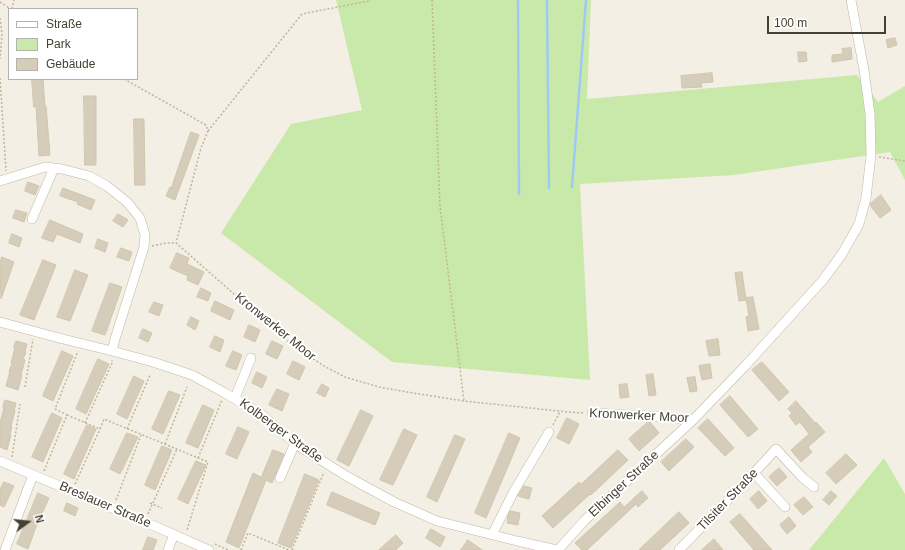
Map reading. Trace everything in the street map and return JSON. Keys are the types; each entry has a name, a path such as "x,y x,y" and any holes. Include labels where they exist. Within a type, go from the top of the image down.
{"street":[{"name":"Kronwerker Moor","path":"592,413 693,420 746,365 823,280 842,254 858,224 866,198 871,155 870,114 864,70 851,0"},
{"path":"3,180 45,167 62,169 89,176 106,186 127,202 140,218 145,235 144,247 112,351"},
{"path":"32,219 54,168"},
{"name":"Kolberger Straße","path":"0,322 153,362 192,375 261,414 295,443 348,477 394,502 438,521 557,550"},
{"path":"235,398 251,358"},
{"name":"Elbinger Straße","path":"557,550 585,520 693,420"},
{"path":"492,535 513,493 549,432"},
{"path":"280,478 295,443"},
{"name":"Tilsiter Straße","path":"682,549 776,449 803,478 814,487"},
{"name":"Breslauer Straße","path":"4,463 210,550"},
{"path":"754,473 785,507"},
{"path":"5,550 33,475"},
{"path":"168,550 174,534"}],"path":[{"path":"144,247 166,243 176,243 201,148 208,131 302,14 371,0"},
{"path":"432,0 440,206 464,401"},
{"path":"0,2 9,8"},
{"path":"0,18 2,34 0,59"},
{"path":"0,78 3,180"},
{"path":"126,80 206,125 208,131"},
{"path":"871,155 905,161"},
{"name":"Kronwerker Moor","path":"176,243 291,344 324,366 345,377 379,387 464,401 560,412 592,413"},
{"path":"25,387 34,332"},
{"path":"81,344 55,409 100,429"},
{"path":"86,423 112,363 112,351"},
{"path":"127,428 150,375"},
{"path":"165,444 187,387"},
{"path":"198,458 219,404 225,393"},
{"path":"4,463 12,457 20,404"},
{"path":"549,432 560,412"},
{"path":"44,471 67,415"},
{"path":"75,484 104,419 208,462 187,532"},
{"path":"116,500 141,434"},
{"path":"148,514 177,449"},
{"path":"292,550 327,464"},
{"path":"150,503 162,508"},
{"path":"240,550 248,533 289,550"}],"green space":[{"path":"336,0 591,0 587,99 857,75 878,102 905,86 905,180 890,152 734,175 580,184 590,380 392,362 221,233 291,124 362,110"},
{"path":"884,458 905,494 905,550 809,550"}],"building":[{"path":"895,38 897,45 888,48 886,40"},
{"path":"851,48 852,59 832,62 832,55 843,54 842,49"},
{"path":"798,52 806,52 807,61 799,62"},
{"path":"712,73 713,82 701,83 702,87 682,88 681,76"},
{"path":"32,80 43,80 50,155 39,156 36,106 34,107"},
{"path":"84,96 96,96 96,165 85,165"},
{"path":"134,119 144,119 145,185 135,185"},
{"path":"191,132 199,135 175,200 166,196 170,187 171,188"},
{"path":"28,182 39,186 35,195 25,191"},
{"path":"63,188 95,200 91,210 77,204 78,202 60,196"},
{"path":"881,195 891,210 880,218 870,205"},
{"path":"16,210 27,213 24,222 13,218"},
{"path":"118,214 128,220 123,227 113,221"},
{"path":"50,220 83,234 80,243 57,234 53,242 42,238"},
{"path":"12,234 22,238 19,247 9,243"},
{"path":"98,239 108,243 105,252 95,248"},
{"path":"121,248 132,252 129,261 117,257"},
{"path":"177,253 189,258 187,264 204,272 198,285 187,280 188,276 170,268"},
{"path":"2,257 14,262 1,299 0,263"},
{"path":"43,260 56,265 34,320 20,315"},
{"path":"75,270 88,275 70,321 57,317"},
{"path":"742,272 746,300 739,301 735,273"},
{"path":"110,283 122,287 105,335 92,331"},
{"path":"201,288 211,293 208,301 197,297"},
{"path":"753,297 759,329 748,331 746,317 749,316 746,298"},
{"path":"215,301 234,310 230,320 211,311"},
{"path":"154,302 163,305 159,316 149,312"},
{"path":"191,317 199,321 195,330 187,325"},
{"path":"249,325 260,330 255,342 244,337"},
{"path":"143,329 152,333 148,342 139,338"},
{"path":"215,336 224,340 220,352 210,347"},
{"path":"718,339 720,355 709,356 706,341"},
{"path":"16,341 27,344 18,390 6,386"},
{"path":"272,341 283,346 277,359 266,354"},
{"path":"62,351 73,356 53,401 43,396"},
{"path":"233,351 242,355 236,370 226,366"},
{"path":"98,359 109,364 86,414 76,409"},
{"path":"293,361 305,367 299,380 287,374"},
{"path":"762,362 789,392 779,401 752,370"},
{"path":"710,364 712,378 702,380 699,366"},
{"path":"257,372 267,377 262,388 252,383"},
{"path":"653,374 656,395 649,396 646,375"},
{"path":"134,376 144,381 127,419 117,414"},
{"path":"695,377 697,391 690,392 687,378"},
{"path":"322,384 329,388 325,397 317,393"},
{"path":"627,384 629,397 620,398 619,385"},
{"path":"277,389 289,394 282,411 269,405"},
{"path":"169,391 180,395 163,434 152,429"},
{"path":"730,396 758,429 748,437 720,405"},
{"path":"5,400 16,403 7,450 0,447 0,423"},
{"path":"796,401 825,432 808,447 812,452 801,462 791,450 809,434 800,422 796,425 789,416 792,413 788,409"},
{"path":"203,405 214,410 198,448 186,443"},
{"path":"361,410 373,416 349,466 337,460"},
{"path":"52,413 62,418 43,462 32,457"},
{"path":"567,418 579,424 569,444 557,438"},
{"path":"708,419 734,448 725,456 698,428"},
{"path":"648,422 650,422 659,433 639,451 629,439"},
{"path":"87,425 96,429 74,479 64,474"},
{"path":"238,427 249,432 237,459 226,454"},
{"path":"404,429 417,435 393,485 380,480"},
{"path":"127,433 138,437 120,474 110,469"},
{"path":"509,433 520,438 486,518 475,513"},
{"path":"455,435 465,439 437,502 427,497"},
{"path":"686,439 694,447 669,471 661,462"},
{"path":"162,446 172,450 155,490 145,485"},
{"path":"273,450 284,454 272,483 266,480 239,548 226,542 253,473 261,477"},
{"path":"618,450 628,460 553,528 542,516 579,482 581,484"},
{"path":"846,454 857,465 836,484 826,473"},
{"path":"196,461 206,465 188,504 178,499"},
{"path":"779,468 787,477 777,486 769,477"},
{"path":"305,474 319,480 291,548 278,543"},
{"path":"4,482 14,486 4,507 0,505 0,490"},
{"path":"524,486 532,488 529,499 518,496"},
{"path":"642,491 648,498 638,507 636,504 587,550 582,550 575,543 620,502 624,507"},
{"path":"759,491 767,501 758,509 750,499"},
{"path":"831,491 837,496 829,505 823,500"},
{"path":"332,492 380,513 375,525 327,505"},
{"path":"38,493 49,498 28,549 17,544"},
{"path":"804,497 813,507 803,515 794,505"},
{"path":"67,503 78,508 75,516 64,511"},
{"path":"510,511 520,513 518,525 507,523"},
{"path":"679,512 689,523 660,550 639,550"},
{"path":"740,514 772,550 754,550 730,522"},
{"path":"789,517 796,526 787,534 780,525"},
{"path":"431,529 445,537 440,547 426,538"},
{"path":"396,535 403,543 396,550 379,550"},
{"path":"148,537 157,540 153,550 143,550"},
{"path":"714,539 723,550 702,550"},
{"path":"468,540 482,550 461,550"}],"waterway":[{"path":"518,0 519,194"},
{"path":"547,0 549,188"},
{"path":"572,187 586,0"}]}
